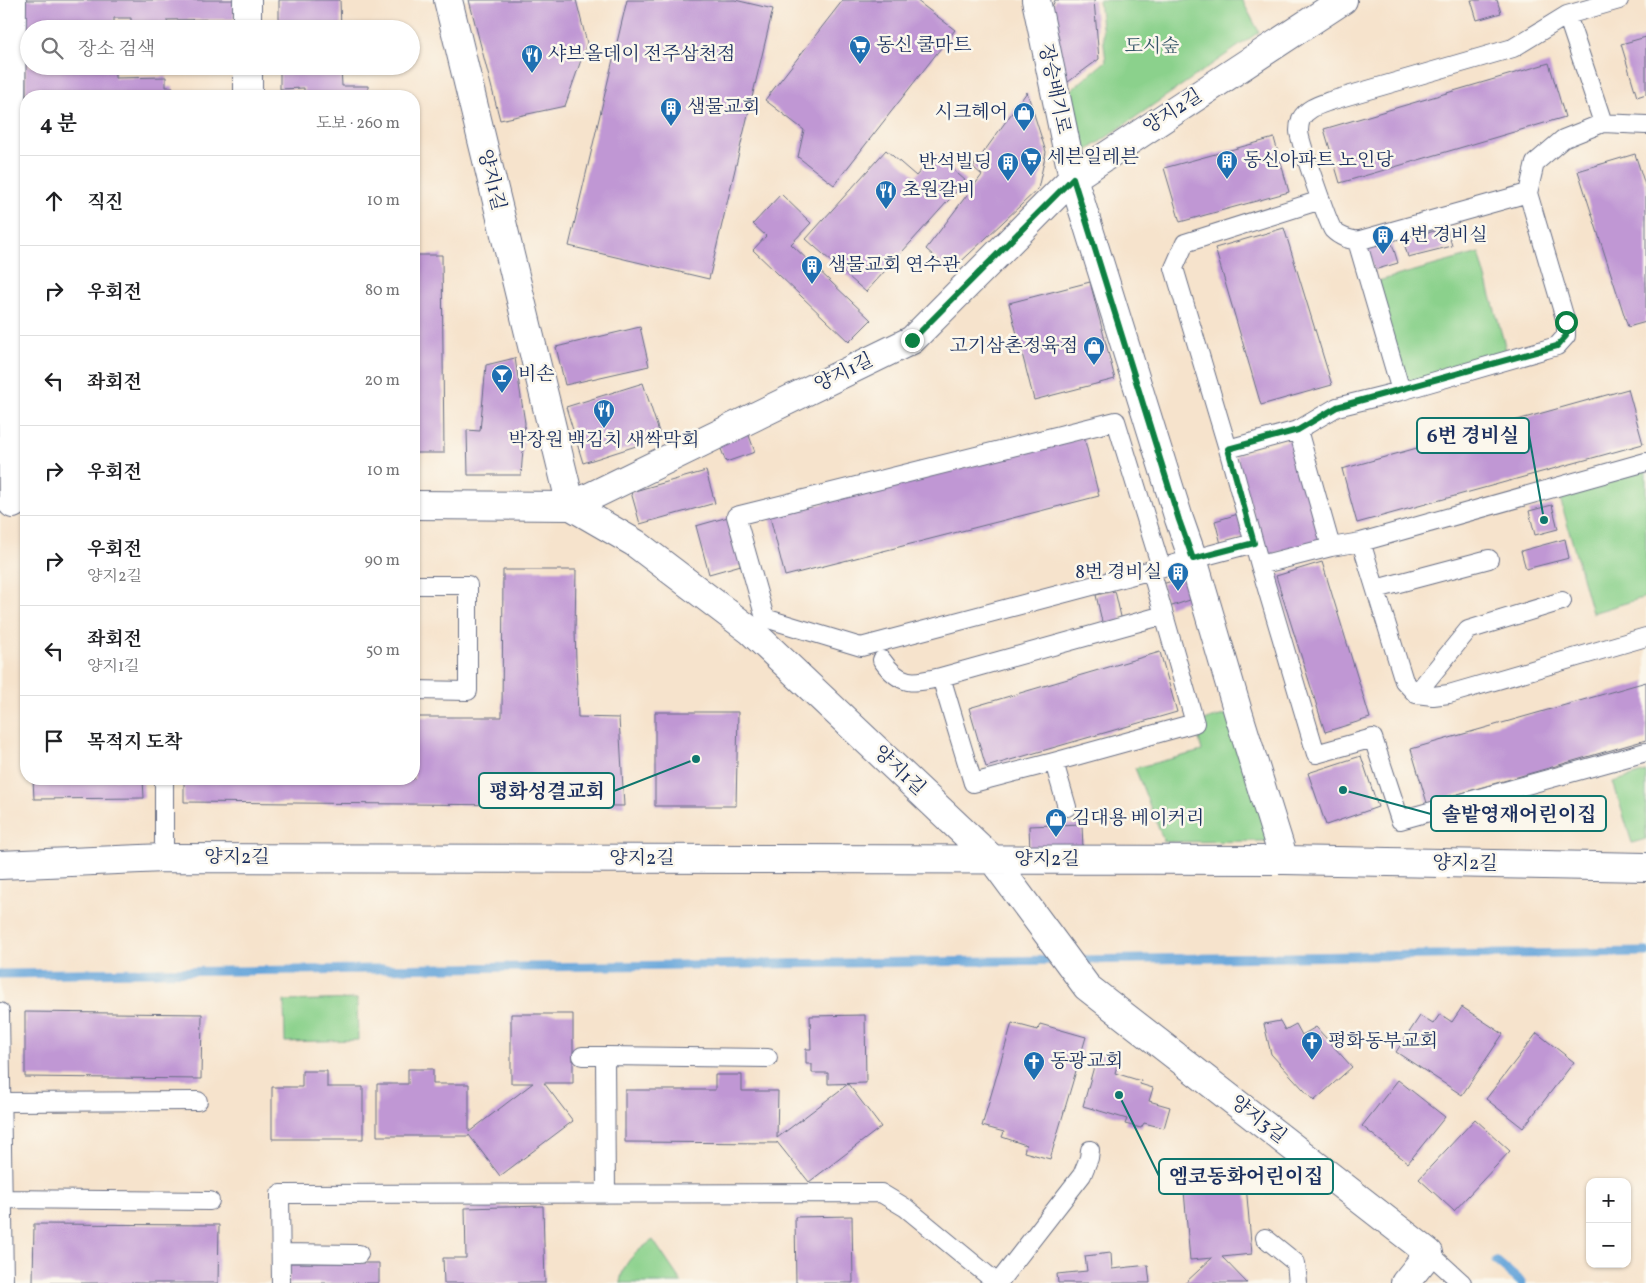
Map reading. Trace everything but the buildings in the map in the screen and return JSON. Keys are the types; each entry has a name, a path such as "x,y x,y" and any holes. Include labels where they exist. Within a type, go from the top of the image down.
{"street":[{"path":"12,0 18,219 13,504"},
{"path":"247,0 247,20"},
{"name":"양지1길","path":"448,0 571,506 635,543 751,631 1000,869 1087,987"},
{"name":"장승배기로","path":"1036,0 1073,178"},
{"name":"양지2길","path":"1073,178 1343,0"},
{"path":"248,75 248,90"},
{"path":"1073,178 1179,520 1193,559 1284,860"},
{"name":"양지1길","path":"420,505 571,506 912,340 1073,178"},
{"name":"양지2길","path":"0,865 164,858 1000,869 1284,860 1646,867"},
{"name":"양지3길","path":"1087,987 1429,1253"},
{"path":"1405,1283 1429,1253"}],"lane":[{"path":"1528,193 1357,241 1344,238 1332,229 1321,200 1299,131 1301,120 1309,109 1330,101 1513,48 1567,15 1619,0"},
{"path":"1567,15 1603,123"},
{"path":"1228,449 1298,430 1337,407 1401,391 1557,346 1566,336 1566,322 1528,193 1535,163 1563,139 1603,123 1646,125"},
{"path":"1321,200 1185,243 1174,268 1316,754 1373,738 1400,820 1646,752"},
{"path":"1357,241 1401,391"},
{"path":"942,677 973,783 1195,723 1164,615 1156,569 1116,421 736,516 766,618 861,647 1156,569 1193,559 1254,543"},
{"path":"1298,430 1331,547"},
{"path":"1260,565 1331,547 1361,542 1646,462"},
{"path":"1361,542 1404,681 1416,694 1433,696 1449,694 1646,637"},
{"path":"1376,589 1488,559"},
{"path":"420,585 468,585 468,691 420,690"},
{"path":"1416,694 1468,630 1562,602"},
{"path":"882,660 891,672 904,680 920,682 1164,615"},
{"path":"1054,762 1067,807"},
{"path":"164,785 164,858"},
{"path":"0,1012 2,1102 1,1199 4,1283"},
{"path":"582,1056 768,1058"},
{"path":"605,1056 606,1194"},
{"path":"2,1102 198,1101"},
{"path":"281,1283 280,1194 881,1193 906,1208 998,1283 1082,1175 1090,1150"},
{"path":"1,1199 210,1201"},
{"path":"1265,1238 1296,1263 1298,1283"},
{"path":"281,1253 359,1254"},
{"name":"양지3길","path":"1429,1253 1462,1283"}],"green space":[{"name":"도시숲","path":"1099,0 1242,0 1259,32 1085,152 1071,90 1106,61"},
{"path":"1479,253 1509,360 1401,391 1371,283"},
{"path":"1646,462 1646,597 1592,613 1557,487"},
{"path":"1231,713 1272,841 1164,842 1135,768 1202,751 1195,723"},
{"path":"1646,772 1646,839 1632,843 1613,782"},
{"path":"357,999 358,1040 285,1042 284,1001"},
{"path":"653,1240 682,1283 620,1283 624,1269 632,1257"}],"waterway":[{"path":"1074,960 1646,952"},
{"path":"0,974 1061,960"},
{"path":"1496,1261 1522,1283"}],"place":[{"name":"동신 쿨마트","path":"860,65"},
{"name":"샤브올데이 전주삼천점","path":"532,74"},
{"name":"샘물교회","path":"671,127"},
{"name":"시크헤어","path":"1024,132"},
{"name":"세븐일레븐","path":"1031,177"},
{"name":"동신아파트 노인당","path":"1227,180"},
{"name":"반석빌딩","path":"1008,182"},
{"name":"초원갈비","path":"886,210"},
{"name":"4번 경비실","path":"1383,255"},
{"name":"샘물교회 연수관","path":"812,285"},
{"name":"고기삼촌정육점","path":"1094,366"},
{"name":"비손","path":"502,394"},
{"name":"박장원 백김치 새싹막회","path":"604,429"},
{"name":"6번 경비실","path":"1544,520"},
{"name":"8번 경비실","path":"1178,592"},
{"name":"평화성결교회","path":"696,759"},
{"name":"솔밭영재어린이집","path":"1343,790"},
{"name":"김대용 베이커리","path":"1056,838"},
{"name":"평화동부교회","path":"1312,1061"},
{"name":"동광교회","path":"1034,1081"},
{"name":"엠코동화어린이집","path":"1119,1095"}],"route":[{"path":"912,340 1073,178 1179,520 1193,559 1254,543 1228,449 1298,430 1337,407 1401,391 1557,346 1566,336 1566,322"}]}
